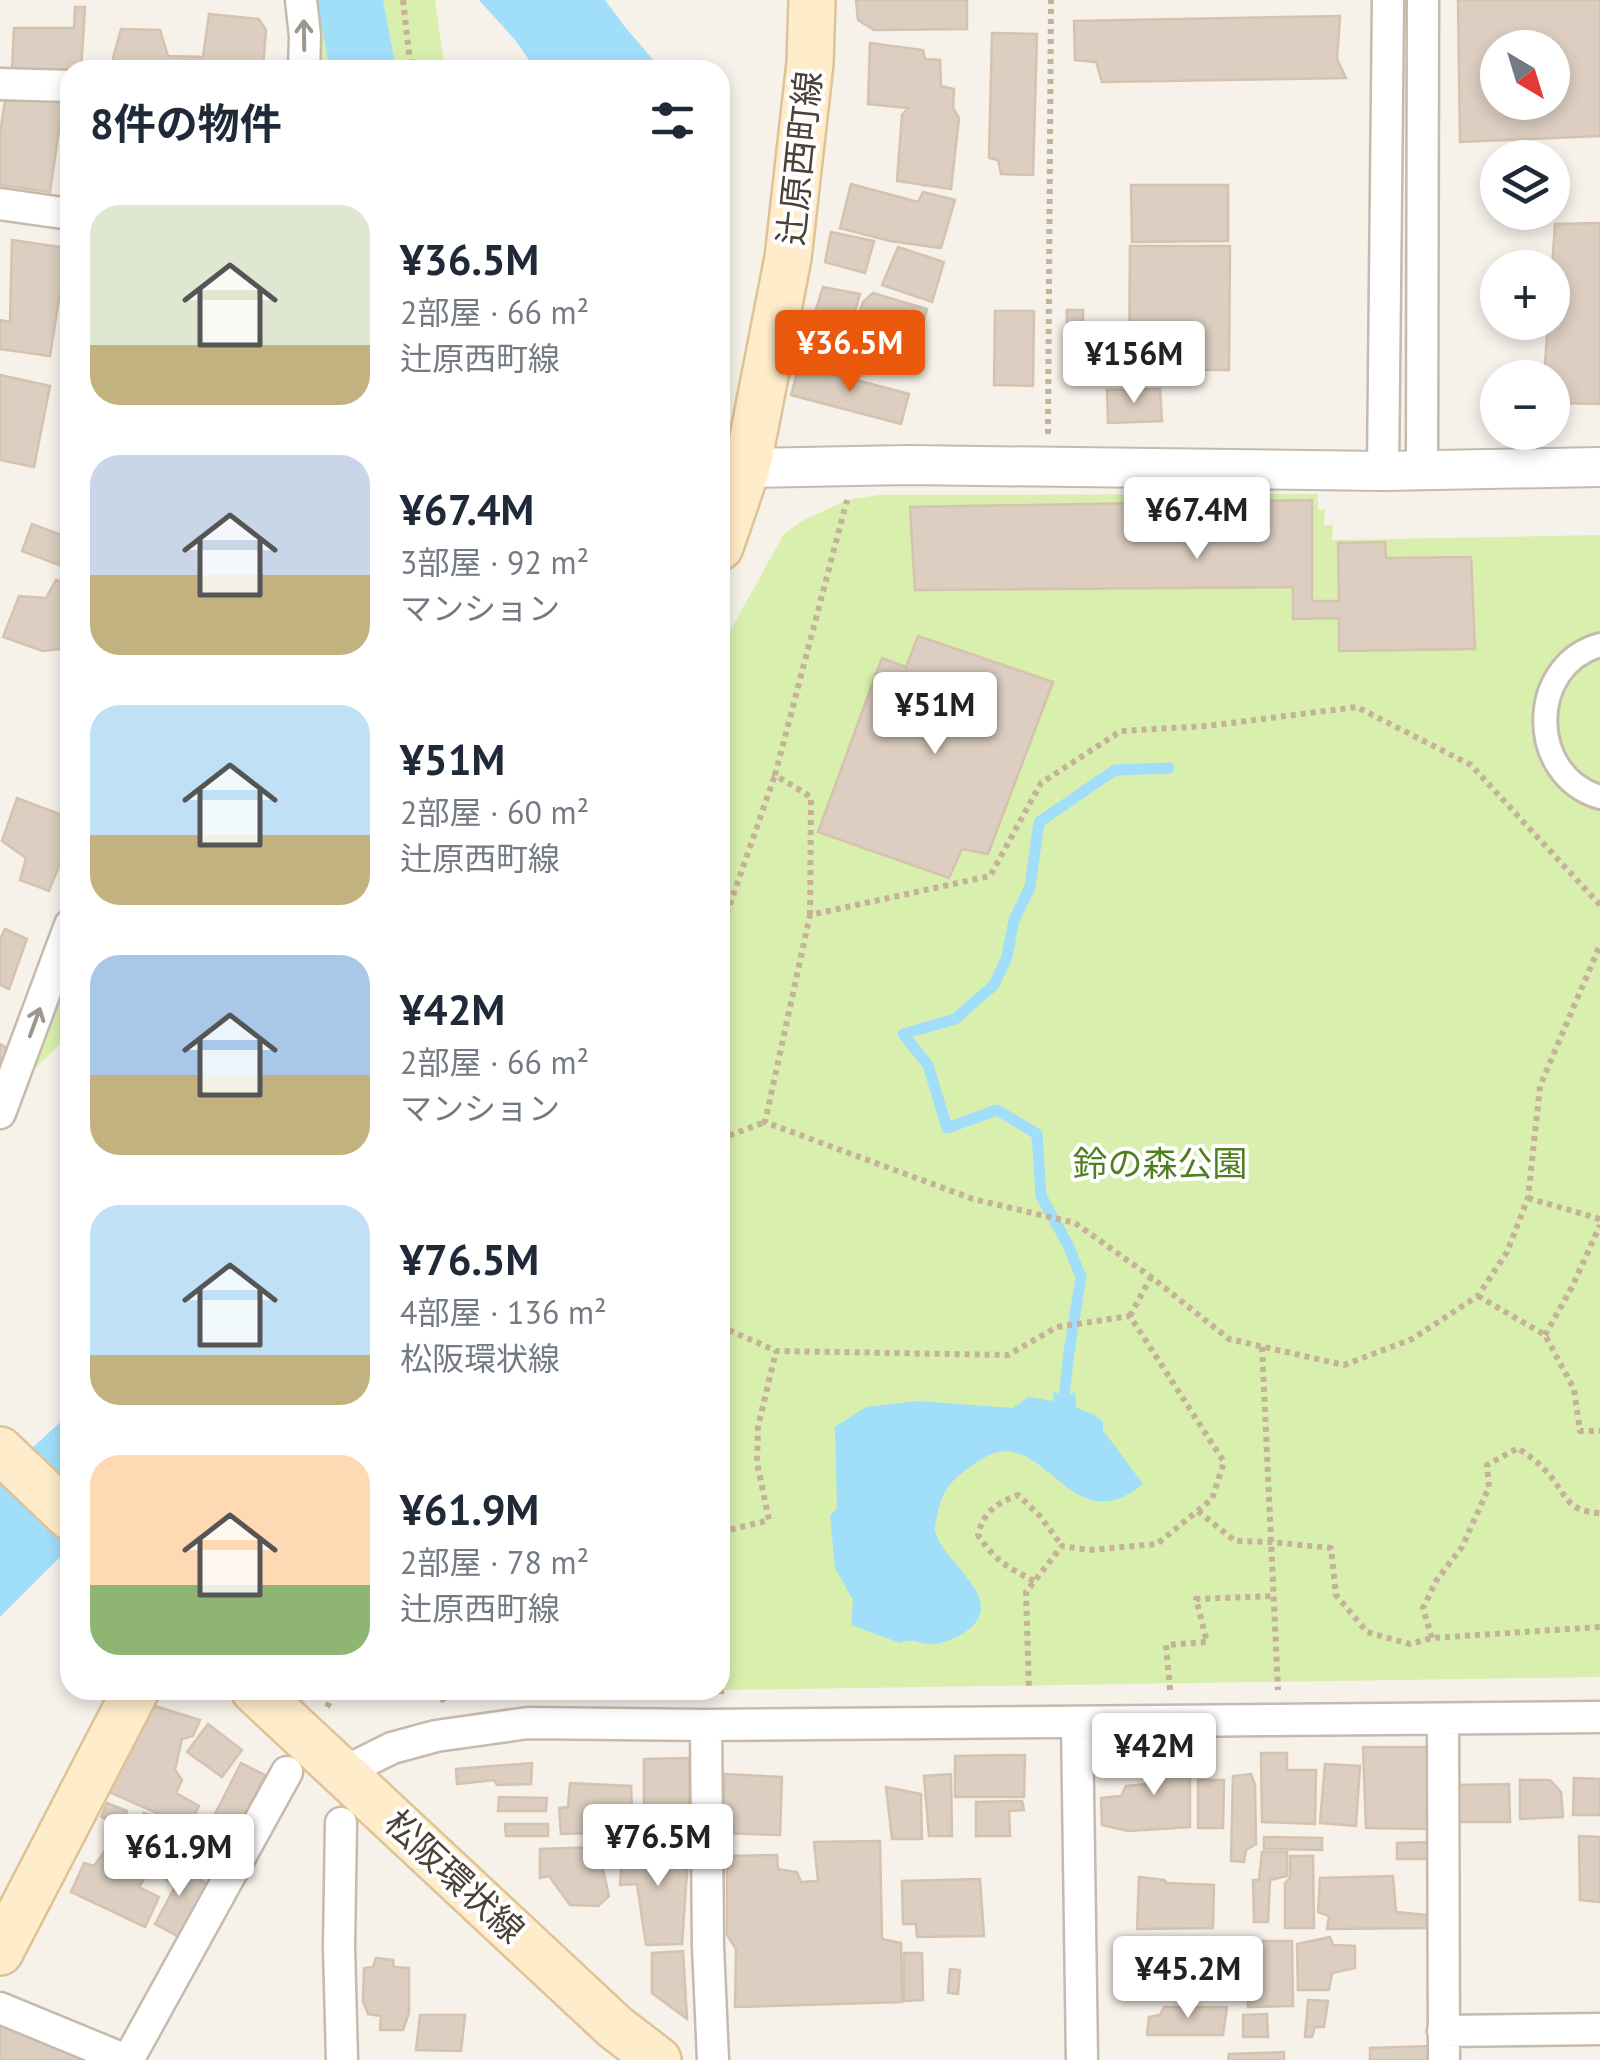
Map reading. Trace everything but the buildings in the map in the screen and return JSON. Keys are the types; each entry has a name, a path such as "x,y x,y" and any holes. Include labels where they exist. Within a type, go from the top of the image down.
{"main road":[{"name":"辻原西町線","path":"730,517 746,468 788,258 810,63 812,0"},
{"path":"0,1450 60,1507"},
{"path":"7,1923 130,1700"},
{"name":"松阪環状線","path":"265,1700 615,2026 658,2060"}],"street":[{"path":"302,0 304,60"},
{"path":"1383,470 1388,0"},
{"path":"1422,0 1422,470"},
{"path":"0,84 60,86"},
{"path":"0,204 60,213"},
{"path":"746,468 1600,467"},
{"path":"1600,645 1570,662 1554,683 1545,709 1546,736 1555,762 1572,781 1600,796"},
{"path":"0,1112 60,952"},
{"path":"714,1712 708,1946 714,2060"},
{"path":"344,1772 392,1748 421,1740 528,1723 714,1712 1078,1722 1600,1717"},
{"path":"1443,1719 1444,2045 1600,2028"},
{"path":"1078,1722 1082,2060"},
{"path":"0,2008 127,2060 287,1772"},
{"path":"341,1823 338,1947 342,2060"}],"path":[{"path":"402,0 409,60"},
{"path":"1048,440 1051,0"},
{"path":"730,904 775,775 848,500"},
{"path":"810,914 990,876 1041,783 1121,732 1207,726 1357,707 1472,764 1600,905"},
{"path":"765,1122 810,914 811,797 775,775"},
{"path":"730,1135 765,1122 973,1198 1075,1224 1151,1277 1229,1340 1344,1365 1412,1339 1478,1296 1506,1252 1528,1198 1540,1086 1600,946"},
{"path":"1528,1198 1600,1222 1572,1287 1545,1335"},
{"path":"1130,1316 1151,1277"},
{"path":"1478,1296 1545,1335 1574,1389 1580,1431 1600,1431"},
{"path":"730,1330 776,1350 1008,1355 1057,1327 1130,1316"},
{"path":"1034,1581 1002,1565 978,1535 981,1520 999,1502 1018,1494 1062,1546 1089,1550 1157,1544 1212,1499 1224,1462 1130,1316"},
{"path":"1262,1347 1278,1694"},
{"path":"730,1530 769,1520 757,1463 758,1428 776,1350"},
{"path":"1432,1638 1423,1608 1436,1581 1462,1547 1489,1487 1487,1465 1518,1448 1545,1469 1572,1506 1600,1513"},
{"path":"1198,1511 1235,1541 1331,1548 1336,1595 1367,1632 1410,1644 1432,1638 1600,1627"},
{"path":"1030,1694 1026,1592 1062,1546"},
{"path":"1171,1696 1166,1644 1207,1642 1196,1599 1274,1596"},
{"path":"326,1709 331,1700"},
{"path":"714,1700 714,1712"}],"green space":[{"path":"310,0 435,0 444,60 313,60"},
{"name":"鈴の森公園","path":"1318,494 1318,510 1325,509 1324,525 1333,525 1332,540 1600,535 1600,1677 730,1690 730,631 784,534 847,500 879,495"},
{"path":"60,984 60,1044 33,1070"}],"water":[{"path":"479,0 605,0 653,60 529,60"},
{"path":"1054,1391 1064,1397 1075,1392 1076,1407 1103,1422 1103,1430 1143,1484 1117,1499 1095,1501 1076,1493 1023,1455 1004,1451 982,1459 947,1489 935,1527 940,1543 978,1594 981,1607 977,1620 962,1634 933,1644 900,1643 851,1625 853,1600 835,1568 830,1516 837,1508 835,1427 866,1407 918,1401 1013,1408 1029,1397 1053,1401"},
{"path":"60,1422 60,1557 0,1617 0,1478"}],"waterway":[{"path":"350,0 361,60"},
{"path":"1064,1397 1081,1277 1041,1196 1037,1134 997,1110 947,1128 928,1065 903,1034 955,1019 994,985 1007,957 1014,920 1030,887 1039,822 1115,770 1169,768"}]}
